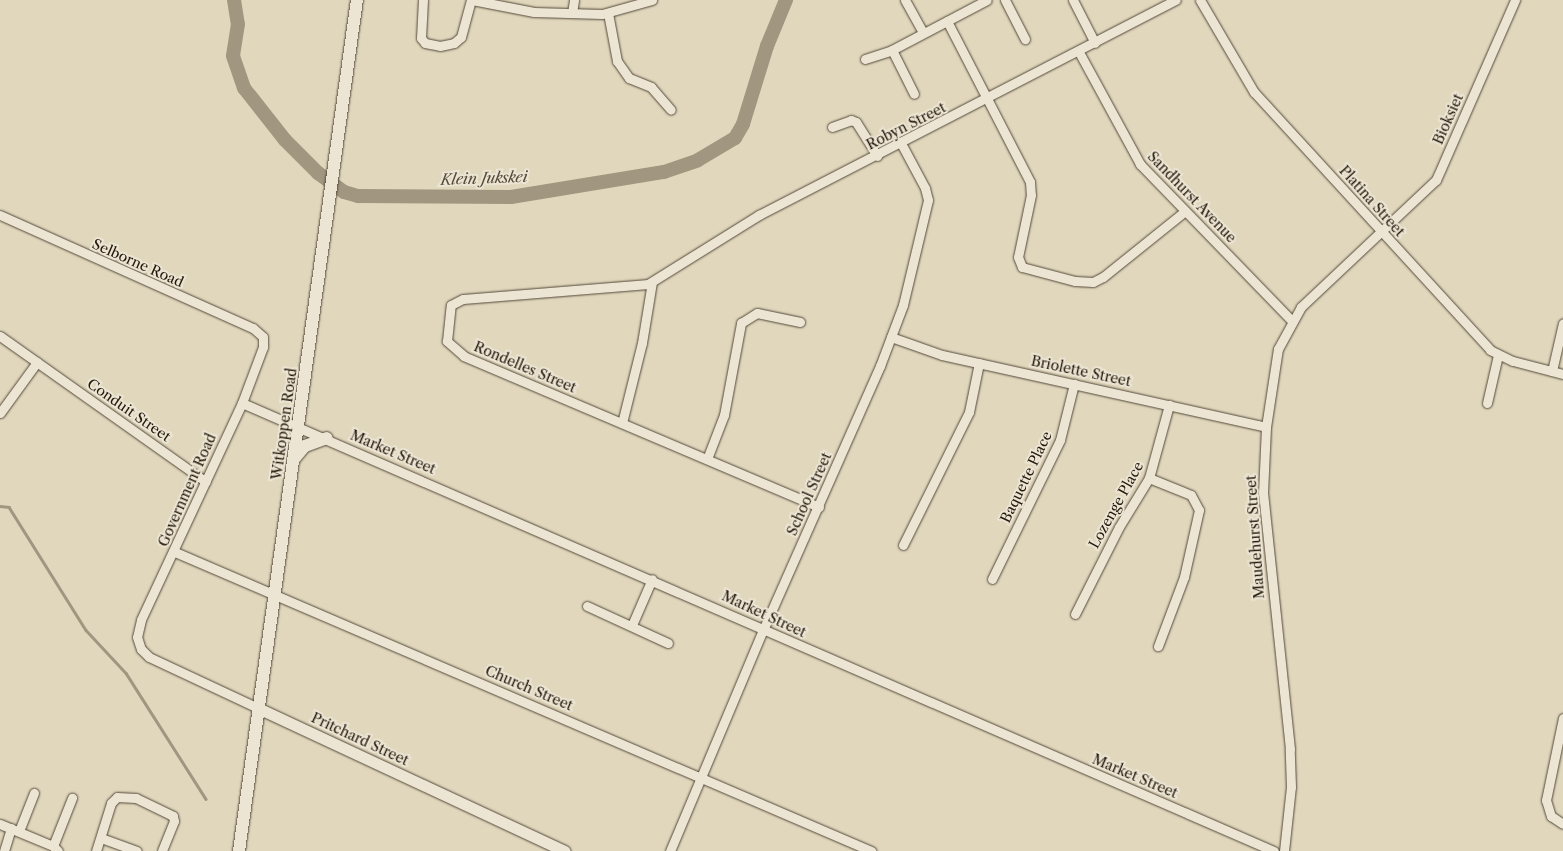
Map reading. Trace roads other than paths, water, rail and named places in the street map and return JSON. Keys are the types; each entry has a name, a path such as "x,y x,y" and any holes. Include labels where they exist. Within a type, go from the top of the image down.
{"main road":[{"name":"Witkoppen Road","path":"239,851 357,0"},
{"path":"294,459 306,446 327,438"}],"street":[{"path":"423,0 420,30 425,43 440,46 454,43 462,35 472,0 526,11 572,13 608,13 652,0"},
{"path":"572,13 574,0"},
{"path":"905,0 923,32"},
{"path":"1006,0 1024,39"},
{"path":"1073,0 1095,43"},
{"name":"Robyn Street","path":"652,282 759,215 988,99 1176,0"},
{"name":"Platina Street","path":"1200,0 1250,88 1462,321 1498,355 1563,374"},
{"name":"Bioksiet","path":"1382,232 1428,189 1439,175 1515,0"},
{"path":"865,59 892,50 983,1"},
{"path":"608,13 616,54 629,78 651,87 671,110"},
{"path":"947,21 1031,185 1018,257 1025,269 1074,281 1093,282 1104,277 1185,211"},
{"path":"892,50 914,94"},
{"name":"Sandhurst Avenue","path":"1078,52 1134,156 1291,320"},
{"path":"832,128 851,120 856,122 877,156"},
{"name":"School Street","path":"670,851 763,630 819,507 891,337 907,292 928,200 925,188 901,143"},
{"name":"Selborne Road","path":"0,215 253,328 263,337"},
{"name":"Maudehurst Street","path":"1284,851 1291,788 1290,749 1264,507 1266,427 1276,358 1291,320 1310,298 1382,232"},
{"path":"622,423 642,343 652,282"},
{"name":"Rondelles Street","path":"652,282 463,299 453,303 449,310 447,341 457,352 819,507"},
{"path":"707,459 724,415 741,323 757,313 800,322"},
{"path":"1552,372 1563,323"},
{"name":"Conduit Street","path":"0,336 206,482"},
{"name":"Government Road","path":"144,652 137,641 138,630 242,403 263,348 263,337"},
{"name":"Briolette Street","path":"891,337 936,354 1266,427"},
{"path":"1487,403 1498,355"},
{"path":"0,413 37,362"},
{"path":"903,545 968,412 979,363"},
{"name":"Baquette Place","path":"992,578 1060,440 1074,384"},
{"name":"Market Street","path":"242,403 652,579 763,630 1274,851"},
{"name":"Lozenge Place","path":"1075,614 1119,527 1149,478 1169,405"},
{"path":"1149,478 1191,495 1199,510 1184,577 1158,646"},
{"name":"Church Street","path":"175,552 871,851"},
{"path":"632,625 652,579"},
{"path":"587,606 668,643"},
{"name":"Pritchard Street","path":"144,652 260,709 565,851"},
{"path":"1560,822 1547,810 1546,800 1561,737 1563,718"},
{"path":"4,851 34,793"},
{"path":"0,824 56,848 72,798"},
{"path":"96,851 114,799 136,798 174,818 162,851"},
{"path":"101,838 137,851"}],"waterway":[{"name":"Klein Jukskei","path":"234,0 238,24 233,56 244,88 285,140 318,173 344,192 358,196 511,197 664,172 698,160 735,138 743,124 767,46 786,0"},
{"path":"0,506 9,507 86,630 126,673 206,799"}]}
